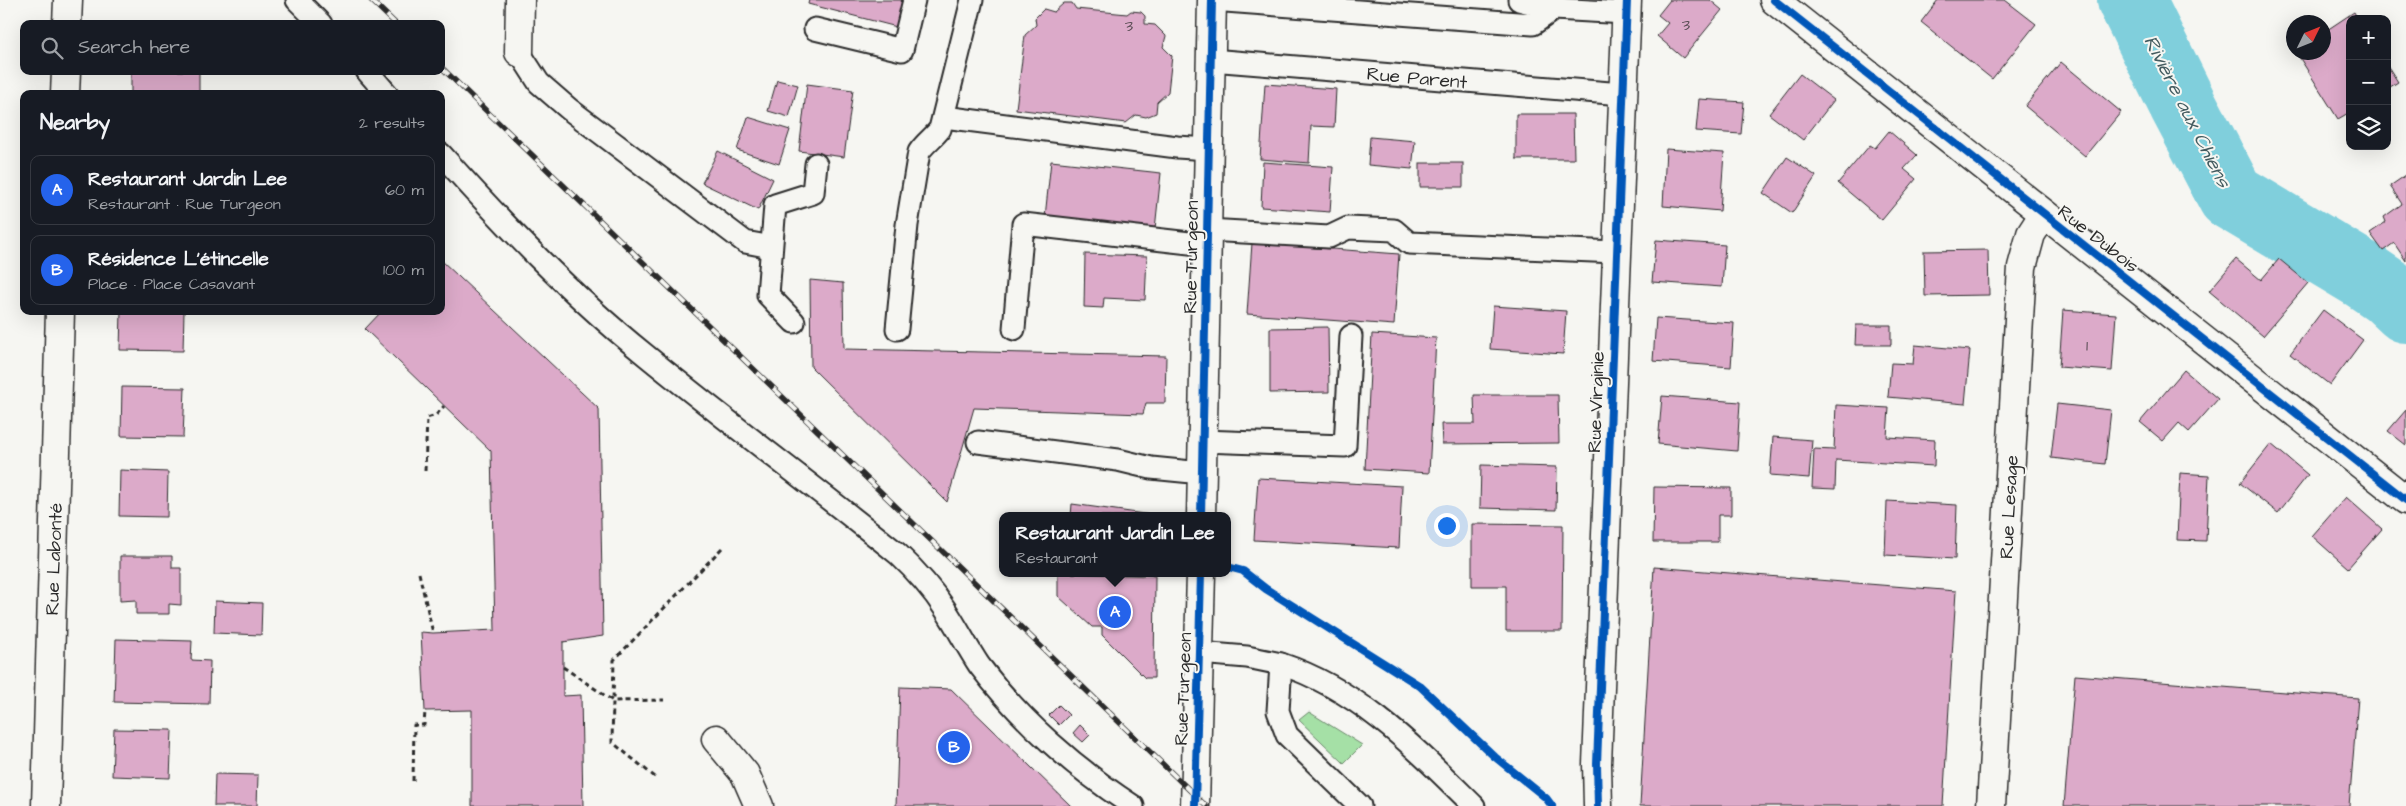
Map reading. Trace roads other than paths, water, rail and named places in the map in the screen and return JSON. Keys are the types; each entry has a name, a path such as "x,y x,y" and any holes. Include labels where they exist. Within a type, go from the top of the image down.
{"street":[{"path":"67,20 68,0"},
{"path":"519,52 520,0"},
{"name":"Rue Turgeon","path":"1202,512 1212,0"},
{"name":"Rue Dubois","path":"1774,0 2406,500"},
{"name":"Rue Virginie","path":"1598,806 1597,764 1626,6"},
{"path":"65,90 66,75"},
{"name":"Rue Lesage","path":"1991,806 2022,267 2030,234 2044,214"},
{"name":"Rue Labonté","path":"46,806 60,315"},
{"name":"Rue Turgeon","path":"1195,806 1201,577"},
{"path":"716,739 746,774 759,806"}],"lane":[{"path":"297,0 317,20"},
{"path":"815,29 902,50 914,0"},
{"path":"897,329 907,225 919,152 925,143 934,137 940,129 972,0"},
{"path":"1212,0 1440,8 1533,24 1554,9"},
{"path":"1520,0 1554,9 1626,6"},
{"path":"519,52 539,83 570,109 745,242 759,247 771,247"},
{"name":"Rue Parent","path":"1210,60 1622,94"},
{"path":"370,75 384,90"},
{"path":"944,117 1177,148 1209,149"},
{"path":"445,158 533,251 591,308 642,353 898,554 920,575 945,608 980,665 1011,702 1048,740 1094,778 1133,806"},
{"path":"794,322 768,295 774,205 813,193 816,164"},
{"path":"1014,329 1023,224 1207,237 1330,237 1348,228 1394,230 1409,243 1616,252"},
{"path":"1202,441 1345,446 1351,336"},
{"path":"978,442 1118,460 1151,468 1202,472"},
{"path":"1199,653 1247,657 1281,664 1308,674 1356,700 1390,725 1474,806"},
{"path":"1281,664 1278,711 1287,735 1360,806"}],"waterway":[{"name":"Rivière aux Chiens","path":"2131,0 2231,196 2363,275 2388,292 2406,309"}],"railway":[{"path":"371,0 392,20"},
{"path":"445,71 1206,806"}],"place":[{"name":"Restaurant Jardin Lee","path":"1115,612"},
{"name":"Résidence L'étincelle","path":"954,747"}]}
